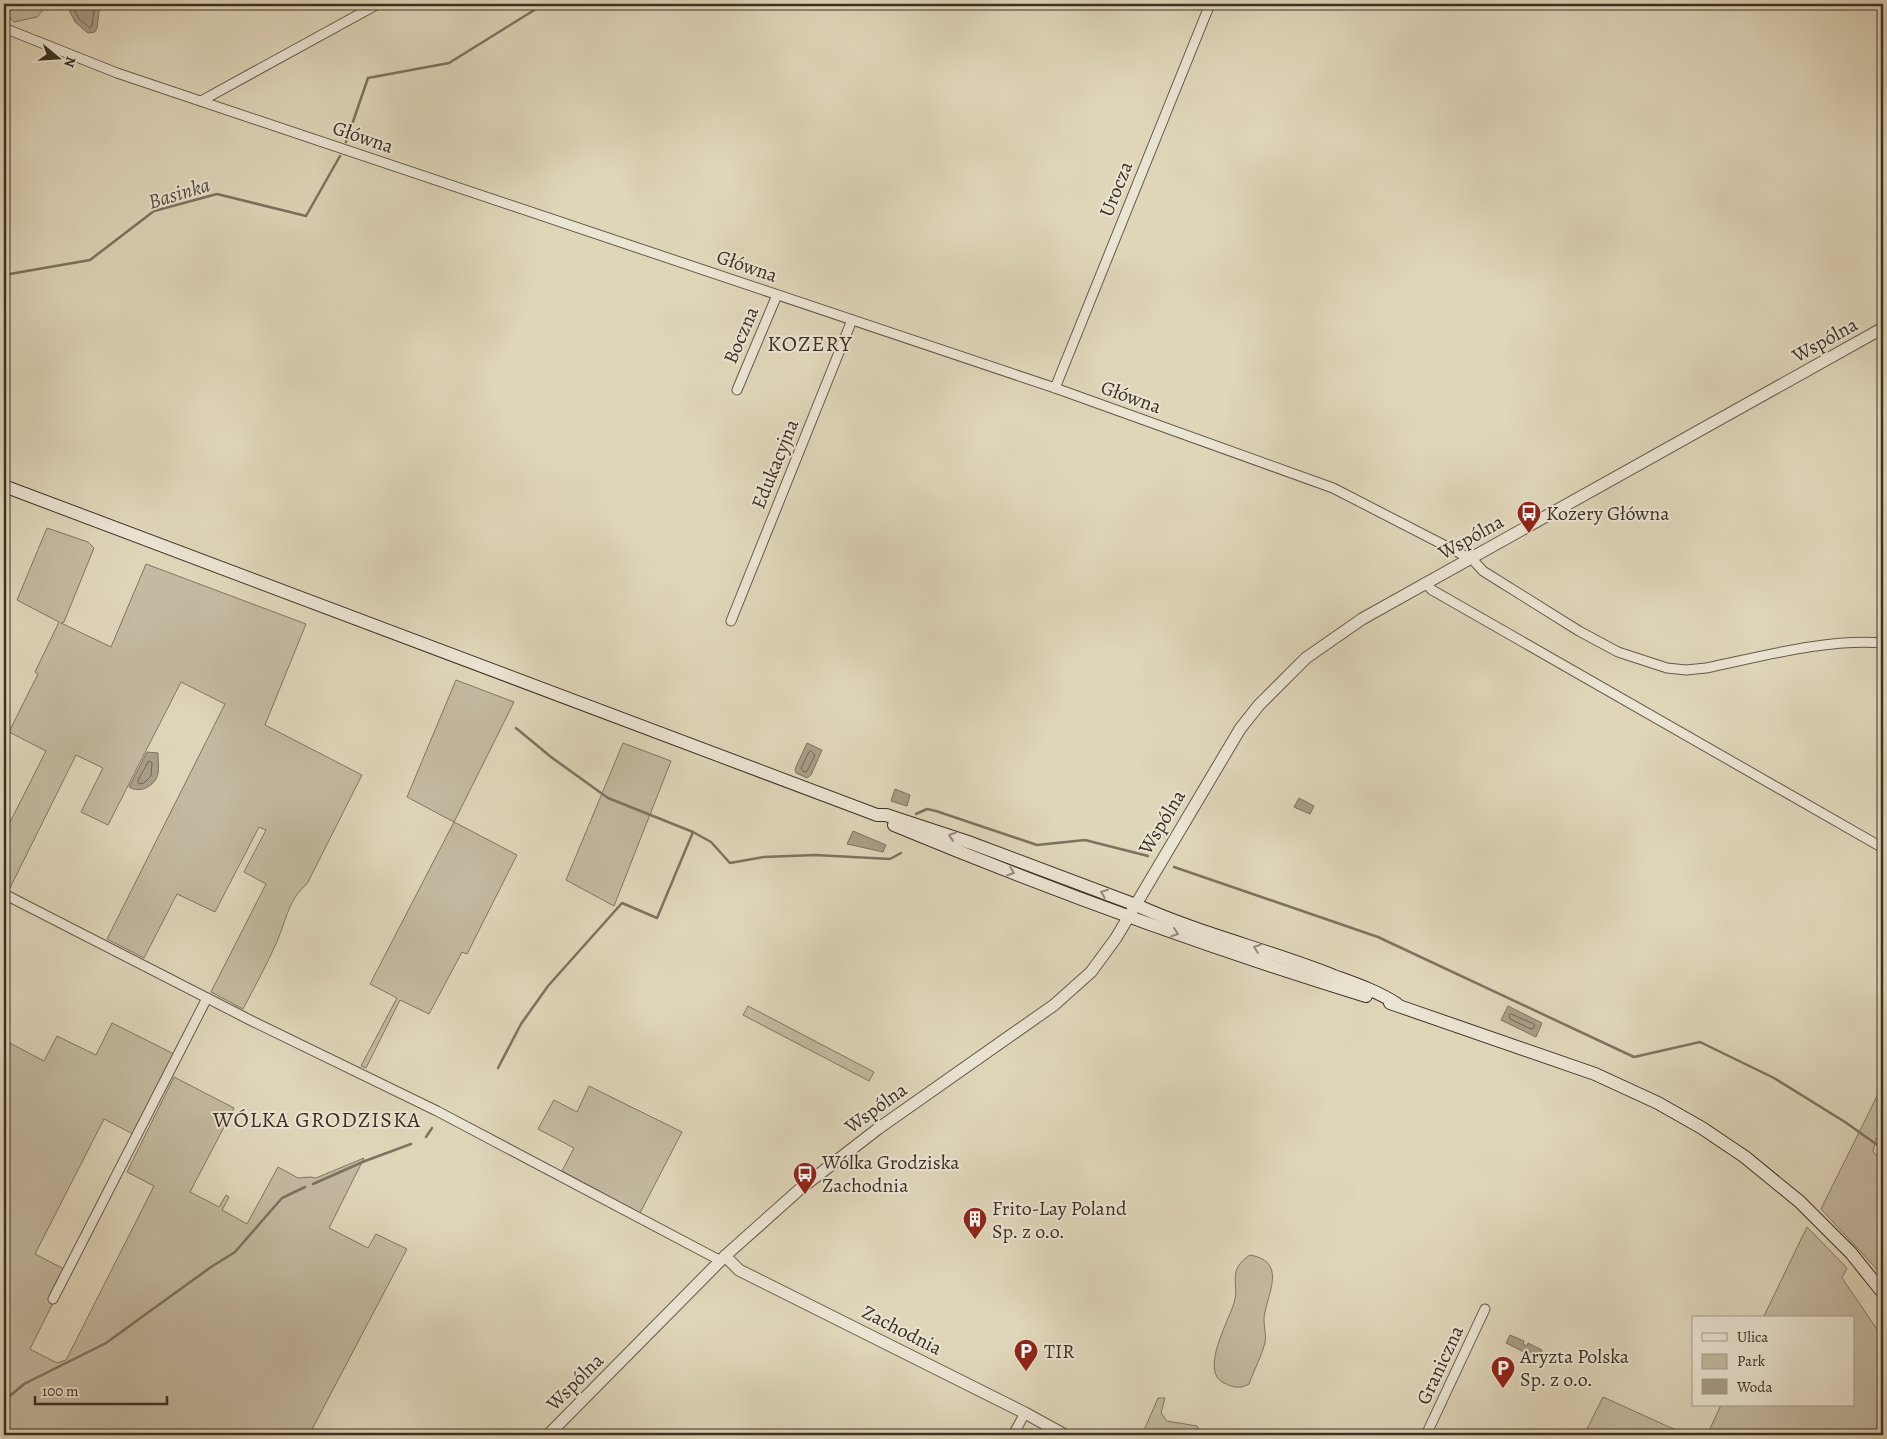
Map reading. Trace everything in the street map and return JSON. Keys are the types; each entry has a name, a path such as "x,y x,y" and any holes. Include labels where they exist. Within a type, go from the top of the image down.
{"main road":[{"path":"4,486 877,815 884,821 966,855 1132,910 1293,974 1381,1001 1397,1004 1587,1071 1658,1103 1702,1128 1764,1171 1800,1202 1851,1253 1883,1293"}],"street":[{"path":"201,101 378,4"},
{"name":"Urocza","path":"1055,388 1210,4"},
{"name":"Główna","path":"4,28 117,73 1055,388 1333,488 1470,558 1483,571 1579,631 1618,652 1667,668 1686,670 1831,645 1883,643"},
{"name":"Boczna","path":"737,390 777,295"},
{"name":"Edukacyjna","path":"731,621 852,320"},
{"name":"Wspólna","path":"548,1435 723,1259 800,1189 879,1128 1035,1019 1079,985 1100,962 1240,729 1259,705 1306,658 1362,619 1883,328"},
{"path":"1425,583 1432,590 1883,848"},
{"path":"4,894 207,998 441,1113 723,1259"},
{"path":"53,1299 207,998"},
{"name":"Zachodnia","path":"723,1259 740,1270 1025,1413 1065,1435"},
{"name":"Graniczna","path":"1426,1435 1485,1309"},
{"path":"1013,1435 1025,1413"}],"green space":[{"path":"4,4 48,4 37,17 14,22 4,12"},
{"path":"47,528 88,542 94,548 64,622 61,623 111,647 146,564 306,624 265,725 362,775 307,884 295,897 275,946 243,1009 211,992 266,884 244,872 266,830 259,827 215,912 177,894 144,958 107,939 225,704 181,682 108,825 81,812 103,768 76,755 10,888 4,885 4,834 46,751 9,732 38,674 35,672 59,622 17,600"},
{"path":"456,680 514,702 454,822 407,797"},
{"path":"623,743 671,761 614,906 566,880"},
{"path":"454,822 517,855 467,954 462,952 429,1014 400,1000 366,1068 361,1066 397,998 370,984"},
{"path":"748,1006 874,1072 869,1081 743,1015"},
{"path":"112,1023 174,1054 133,1134 104,1119 35,1254 64,1269 48,1301 53,1303 30,1349 57,1363 66,1360 154,1186 127,1172 174,1077 234,1108 190,1192 219,1207 226,1195 229,1197 222,1210 247,1224 278,1167 298,1178 316,1178 364,1158 329,1228 368,1248 376,1234 407,1249 309,1435 4,1435 4,1040 44,1061 57,1036 96,1055"},
{"path":"1883,1084 1883,1143 1876,1138 1873,1152 1883,1161 1883,1278 1821,1209"},
{"path":"589,1086 682,1132 640,1213 562,1171 574,1148 538,1129 554,1100 577,1112"},
{"path":"1807,1227 1847,1268 1842,1278 1883,1338 1883,1435 1712,1435 1709,1431 1721,1406 1854,1406 1854,1316 1764,1316"},
{"path":"1250,1255 1261,1258 1268,1263 1271,1270 1272,1285 1264,1316 1265,1343 1249,1384 1237,1387 1224,1383 1217,1377 1214,1368 1215,1357 1234,1303 1235,1278 1238,1266"},
{"path":"1603,1397 1687,1435 1584,1435"},
{"path":"1158,1398 1165,1398 1161,1413 1167,1421 1197,1426 1202,1435 1142,1435"}],"water":[{"path":"66,4 100,4 95,32 88,33 75,22"},
{"path":"807,743 822,750 811,775 807,778 796,773 795,769"},
{"path":"147,752 158,753 158,774 154,782 146,788 133,789 129,787"},
{"path":"895,789 910,795 907,806 891,801"},
{"path":"1299,798 1314,806 1310,814 1294,807"},
{"path":"853,831 886,845 883,852 847,844"},
{"path":"1508,1006 1542,1023 1536,1037 1501,1020"},
{"path":"1510,1335 1524,1341 1523,1344 1527,1346 1528,1343 1542,1350 1538,1359 1506,1343"}],"waterway":[{"name":"Basinka","path":"346,142 368,78 449,63 544,4"},
{"name":"Basinka","path":"4,275 90,260 154,211 217,194 306,216 340,156"},
{"path":"516,728 551,757 608,798 693,832"},
{"path":"916,814 927,809 936,811 1037,845 1085,840 1148,856"},
{"path":"498,1068 521,1024 548,986 622,903 657,918 693,832 711,842 730,863 764,857 815,855 890,859 901,853"},
{"path":"1174,867 1378,937 1634,1057 1700,1042 1774,1078 1845,1122 1883,1149"},
{"path":"426,1137 432,1128"},
{"path":"313,1184 365,1161 411,1144"},
{"path":"4,1401 24,1384 106,1343 211,1267 235,1252 282,1198 305,1187"}],"place":[{"name":"Kozery Główna","path":"1529,534"},
{"name":"Wólka Grodziska Zachodnia","path":"805,1195"},
{"name":"Frito-Lay Poland Sp. z o.o.","path":"975,1240"},
{"name":"TIR","path":"1026,1372"},
{"name":"Aryzta Polska Sp. z o.o.","path":"1503,1389"}],"district":[{"name":"KOZERY","path":"810,344"},
{"name":"WÓLKA GRODZISKA","path":"317,1120"}]}
